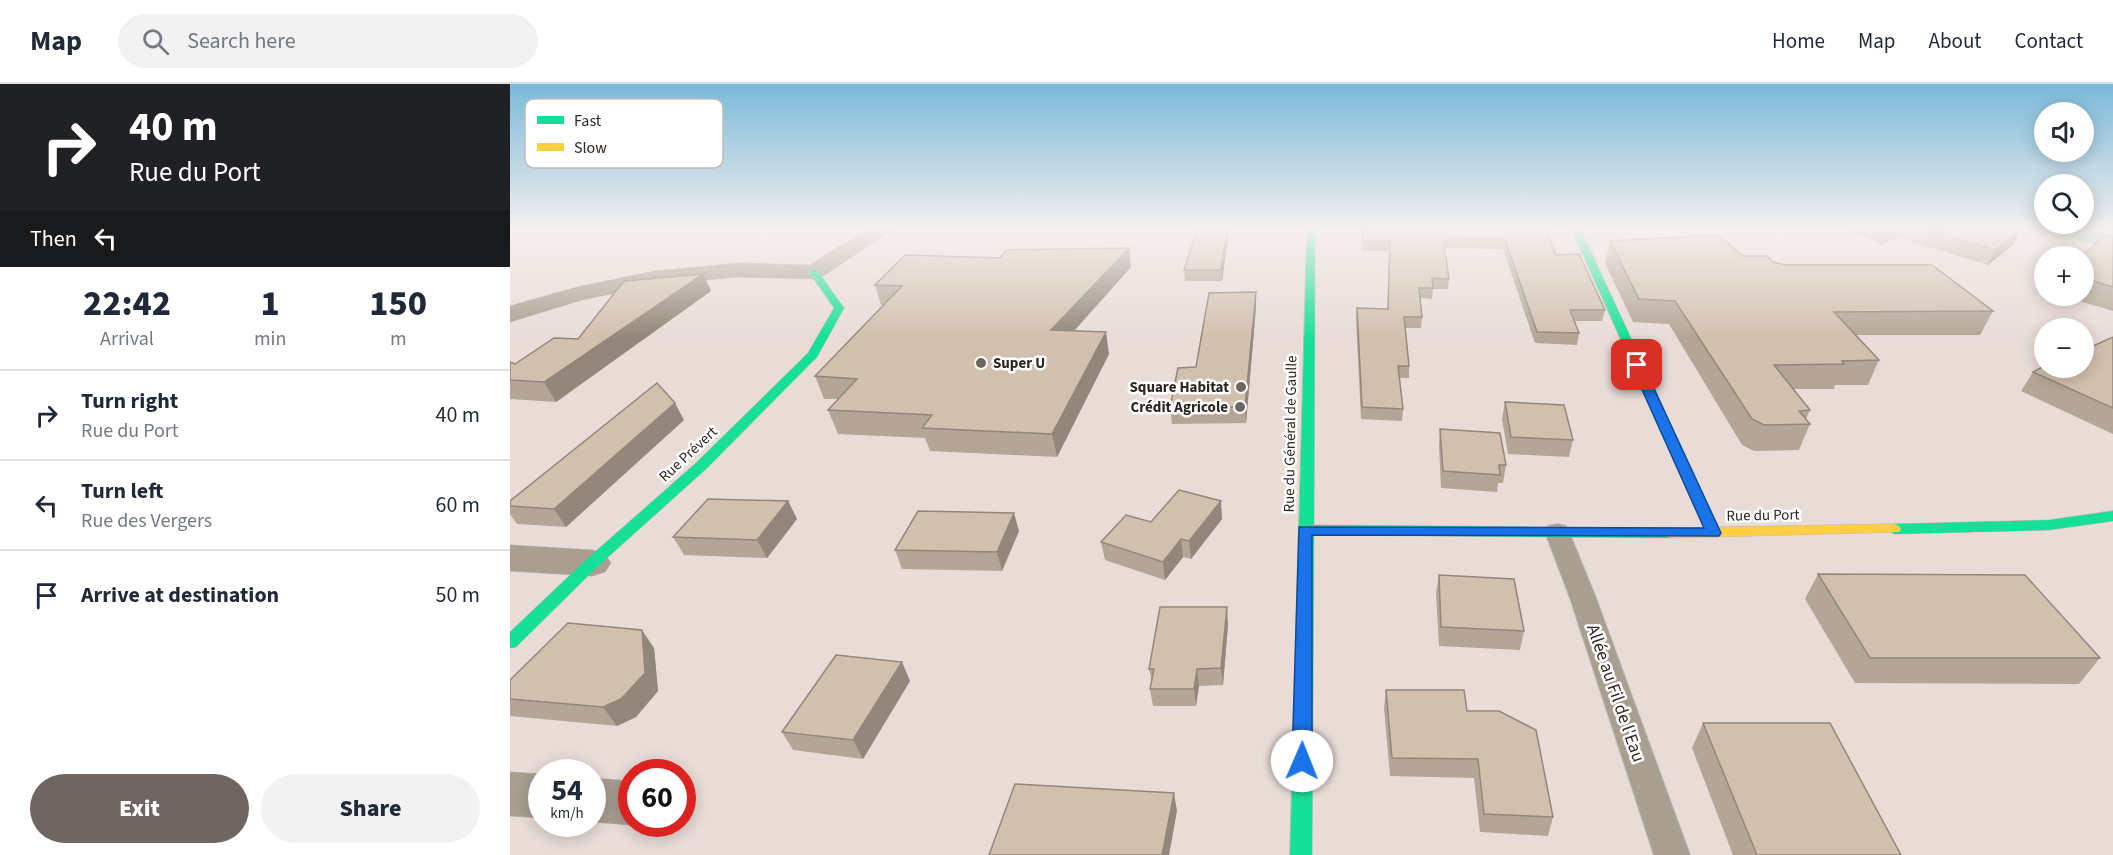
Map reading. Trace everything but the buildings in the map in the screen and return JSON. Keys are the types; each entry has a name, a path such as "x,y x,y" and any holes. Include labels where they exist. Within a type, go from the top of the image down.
{"street":[{"path":"510,314 577,294 655,278 738,270 814,272 824,266"},
{"name":"Rue du Général de Gaulle","path":"1301,855 1310,266"},
{"path":"1592,266 1714,533"},
{"name":"Rue Prévert","path":"510,642 592,563 701,466 813,355 839,308 814,272"},
{"name":"Rue du Port","path":"1305,530 1714,533 2049,525 2113,516"},
{"path":"510,558 592,563"},
{"path":"510,794 528,795"}],"lane":[{"name":"Allée au Fil de l'Eau","path":"1557,532 1583,598 1672,855"}],"traffic: fast":[{"path":"1301,855 1310,266"},
{"path":"1592,266 1714,533"},
{"path":"510,642 592,563 701,466 813,355 839,308 814,272"},
{"path":"1894,529 2049,525 2113,516"},
{"path":"1305,530 1672,533"}],"traffic: slow":[{"path":"1672,533 1894,529"}],"place":[{"name":"Super U","path":"981,363"},
{"name":"Square Habitat","path":"1241,387"},
{"name":"Crédit Agricole","path":"1240,407"}],"route":[{"path":"1302,761 1305,530 1714,533 1637,365"}]}
